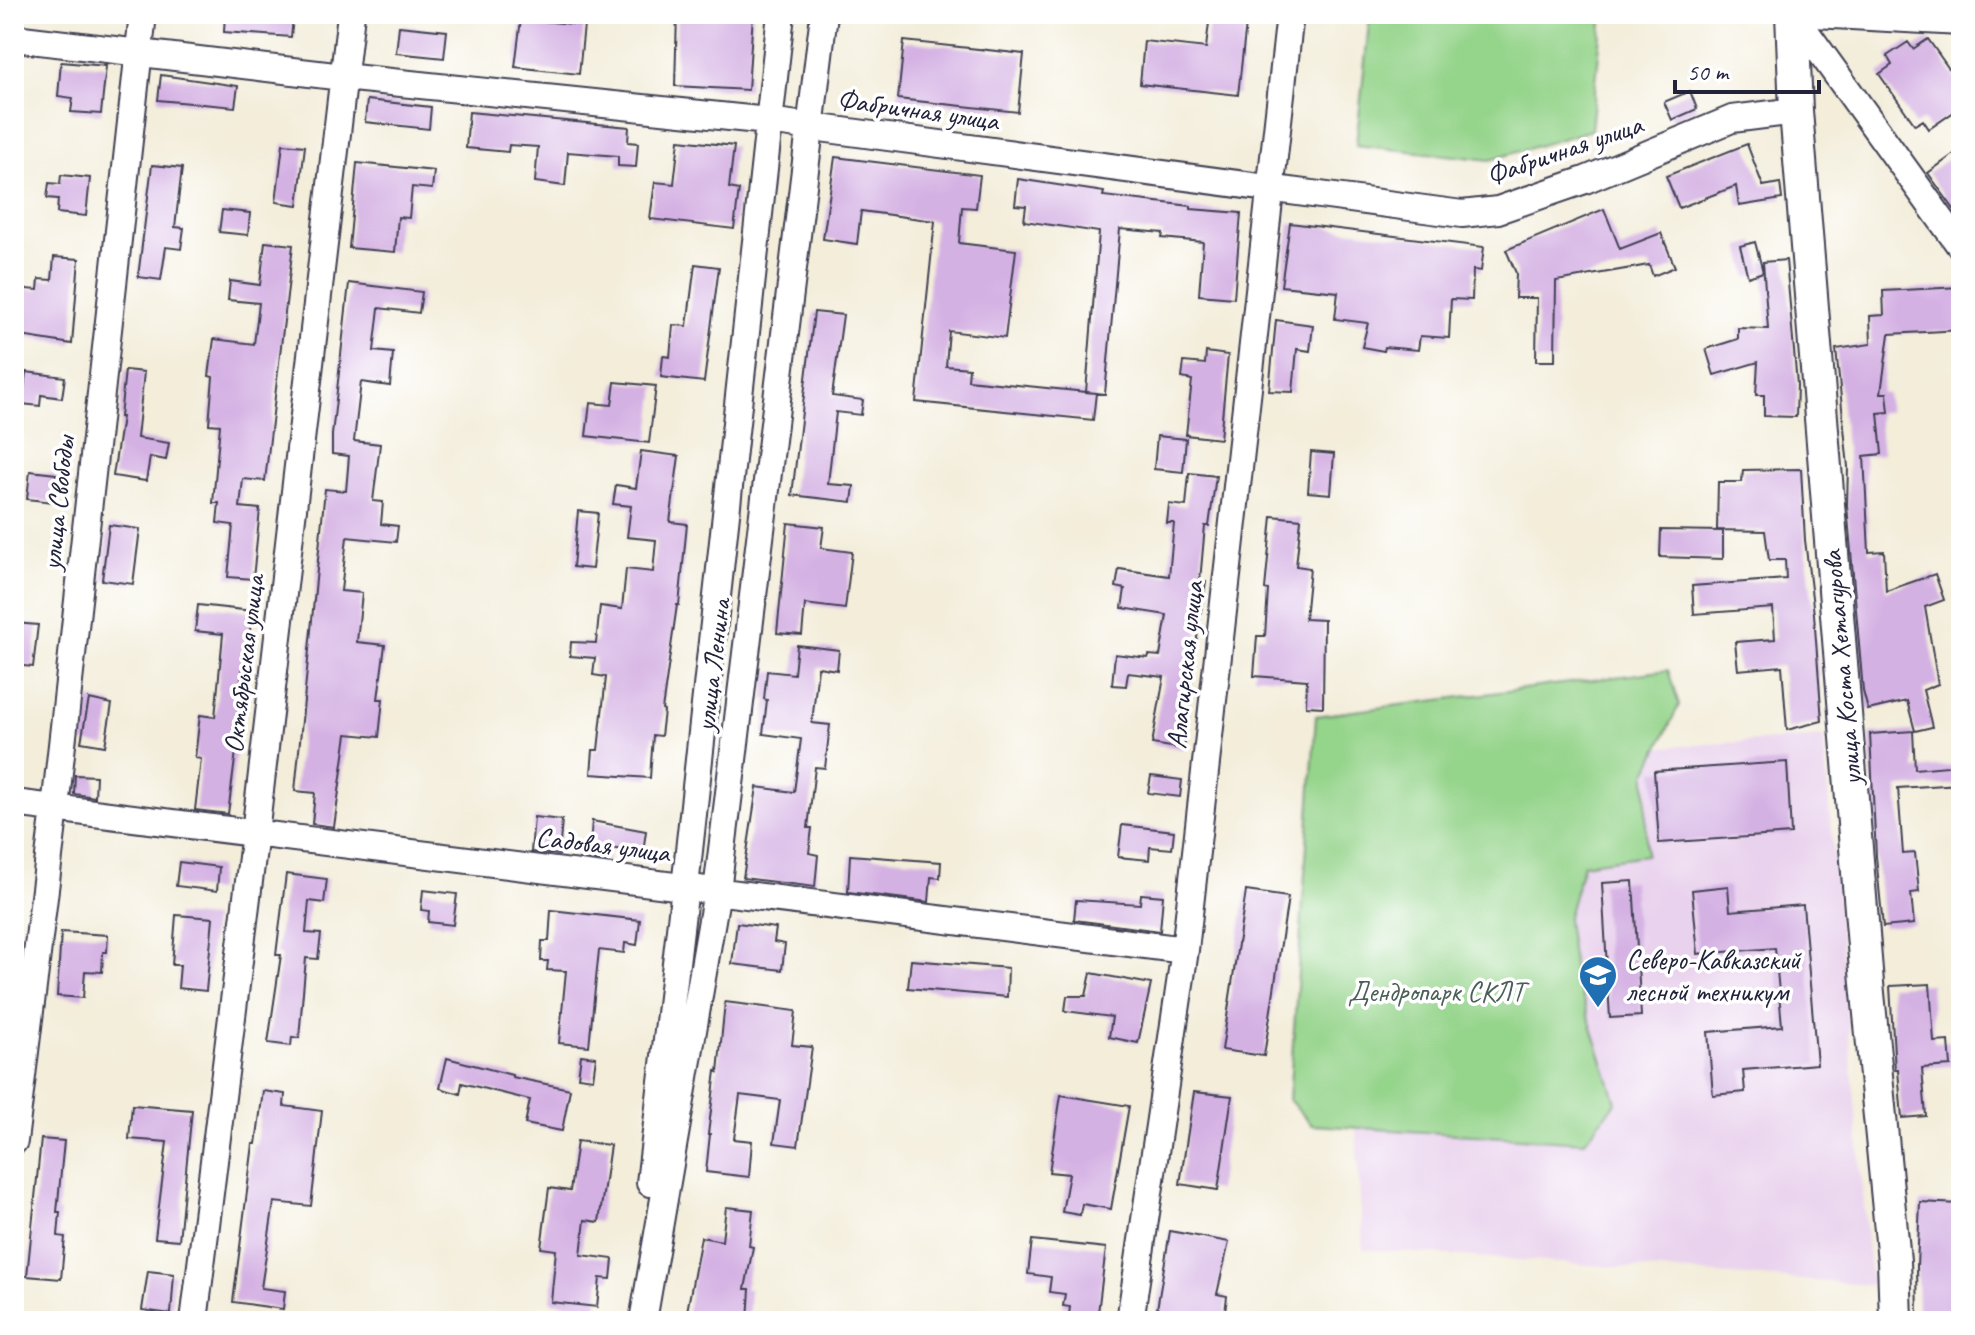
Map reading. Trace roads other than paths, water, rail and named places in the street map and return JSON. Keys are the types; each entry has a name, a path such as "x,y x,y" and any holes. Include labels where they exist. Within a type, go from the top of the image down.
{"main road":[{"name":"улица Коста Хетагурова","path":"1792,14 1796,111 1865,967 1894,1261 1896,1321"}],"street":[{"name":"улица Свободы","path":"14,1141 55,808 143,14"},
{"name":"Октябрьская улица","path":"194,1321 351,14"},
{"name":"улица Ленина","path":"633,1321 685,887 781,14"},
{"name":"улица Ленина","path":"643,1321 717,891 824,14"},
{"name":"Алагирская улица","path":"1130,1321 1185,950 1290,14"},
{"path":"1792,14 1961,247"},
{"path":"1815,14 1961,22"},
{"name":"Фабричная улица","path":"14,38 343,77 811,126 1462,214 1498,210 1585,180 1732,119 1796,111"},
{"name":"Садовая улица","path":"14,803 1185,950"}],"place":[{"name":"Северо-Кавказский лесной техникум","path":"1598,1009"}],"park label":[{"name":"Дендропарк СКЛТ","path":"1436,991"}]}
